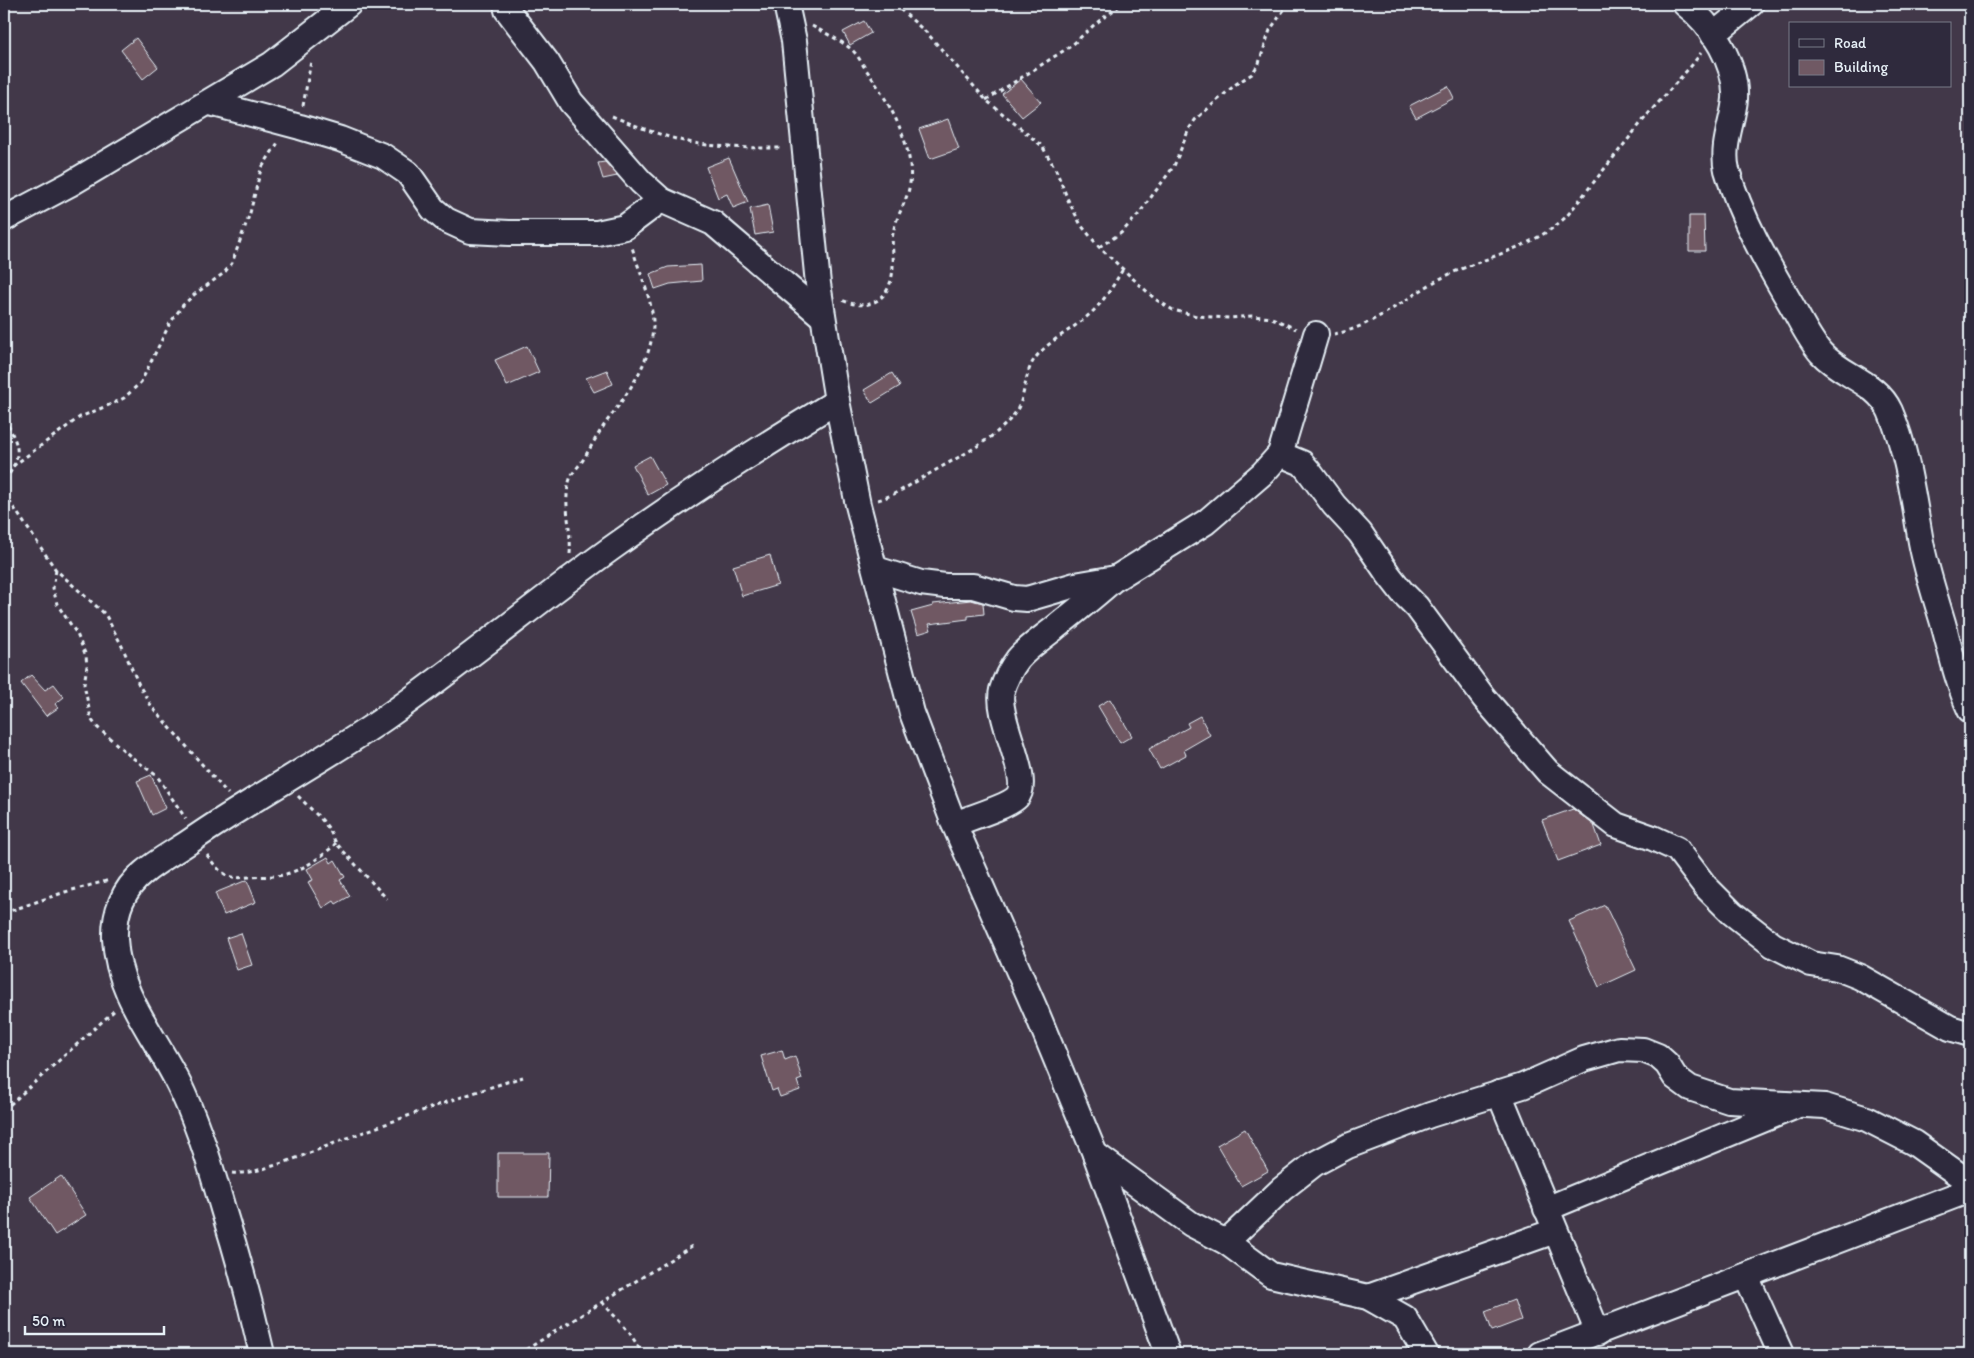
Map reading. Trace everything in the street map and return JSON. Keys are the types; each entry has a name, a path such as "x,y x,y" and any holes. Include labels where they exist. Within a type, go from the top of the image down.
{"street":[{"path":"4,219 70,184 210,103 272,64 349,4"},
{"path":"506,4 507,10 547,62 571,102 641,182 661,200 713,223 824,317"},
{"path":"1685,4 1693,10 1713,35 1725,53 1732,70 1735,99 1726,135 1727,168 1744,214 1768,264 1810,337 1822,354 1875,390 1889,409 1902,444 1913,489 1922,544 1936,599 1962,693 1970,710"},
{"path":"1713,35 1751,4"},
{"path":"787,9 794,41 818,284 837,401 858,505 912,713 954,824 1036,1011 1095,1154 1168,1354"},
{"path":"210,103 340,139 383,156 408,172 432,210 446,220 470,230 509,233 597,233 625,227 661,200"},
{"path":"954,824 1009,802 1017,797 1021,790 1019,768 1006,729 1001,702 1002,689 1018,659 1116,578 1206,522 1263,472 1280,454 1316,334"},
{"path":"262,1354 250,1297 212,1171 183,1094 158,1046 129,998 121,975 115,938 118,910 126,891 143,873 196,837 389,714 610,549 745,457 837,401"},
{"path":"1280,454 1302,463 1308,470 1334,505 1360,533 1388,574 1417,607 1484,698 1548,772 1616,825 1677,849 1705,886 1732,914 1773,945 1811,964 1837,968 1860,977 1950,1028 1970,1034"},
{"path":"876,569 921,583 945,586 973,586 1021,599 1041,596 1075,585 1116,578"},
{"path":"1226,1242 1282,1189 1322,1160 1348,1146 1430,1115 1523,1086 1584,1059 1619,1049 1643,1050 1658,1056 1667,1064 1675,1077 1690,1088 1729,1101 1825,1106 1867,1119 1914,1143 1962,1177 1970,1185"},
{"path":"1499,1093 1598,1333"},
{"path":"1546,1209 1800,1104"},
{"path":"1095,1154 1191,1224 1226,1242 1271,1275 1368,1297 1405,1318 1426,1354"},
{"path":"1540,1354 1970,1190"},
{"path":"1368,1297 1555,1231"},
{"path":"1746,1276 1781,1354"}],"path":[{"path":"894,4 927,33 986,100 1042,146 1056,170 1068,200 1082,225 1099,246 1155,299 1173,310 1197,316 1272,318 1290,327 1316,334 1340,333 1356,327 1399,305 1436,281 1534,240 1553,230 1570,213 1648,113 1692,65 1713,35"},
{"path":"986,100 1071,46 1122,4"},
{"path":"1099,246 1121,233 1138,215 1174,166 1189,129 1195,120 1256,69 1270,30 1288,4"},
{"path":"787,9 852,50 871,76 902,132 910,162 910,182 892,234 893,266 891,281 884,296 874,304 862,306 837,298 818,284"},
{"path":"12,466 80,417 124,398 141,382 170,323 183,305 224,273 232,264 250,213 261,169 295,126 304,97 318,30"},
{"path":"608,114 648,130 686,142 762,148 803,147"},
{"path":"563,584 570,554 571,539 566,500 571,477 639,372 647,352 653,328 652,312 625,227"},
{"path":"858,505 883,498 909,485 969,451 995,432 1015,414 1022,401 1027,376 1035,358 1049,343 1085,319 1108,296 1123,269"},
{"path":"4,418 17,449 17,456 6,475 4,483 10,502 56,570 105,614 139,685 152,707 228,794 229,815"},
{"path":"56,570 53,588 56,604 77,634 86,656 87,666 84,684 91,719 97,727 129,755 157,776 218,869 228,876 239,878 283,875 328,852 336,843"},
{"path":"278,784 290,789 299,797 329,830 336,843 387,899"},
{"path":"4,913 65,892 143,873"},
{"path":"4,1110 129,998"},
{"path":"212,1171 238,1174 266,1167 452,1099 522,1078"},
{"path":"519,1354 692,1246"},
{"path":"602,1302 629,1332 643,1354"}],"building":[{"path":"864,21 871,33 850,45 843,32"},
{"path":"136,38 158,67 143,79 121,50"},
{"path":"1021,79 1041,102 1022,117 1002,94"},
{"path":"1448,86 1454,98 1416,118 1409,106"},
{"path":"948,119 959,149 930,159 919,129"},
{"path":"729,158 748,202 733,208 727,194 718,198 706,167"},
{"path":"605,162 617,176 603,179 598,163"},
{"path":"768,205 773,232 755,235 750,209"},
{"path":"1689,216 1704,216 1705,251 1689,251"},
{"path":"701,265 702,281 670,284 655,289 650,274 668,267"},
{"path":"527,346 539,372 507,386 495,360"},
{"path":"607,370 613,384 594,392 586,378"},
{"path":"892,373 900,386 872,403 864,390"},
{"path":"650,456 666,485 648,495 633,465"},
{"path":"770,555 778,585 742,596 733,566"},
{"path":"971,600 983,603 984,614 968,616 968,619 929,624 931,630 918,634 911,612 933,606 933,604"},
{"path":"31,675 45,690 54,684 64,697 55,704 58,708 46,716 21,683"},
{"path":"1110,699 1132,736 1120,743 1098,706"},
{"path":"1200,716 1210,735 1184,750 1186,755 1160,769 1149,749 1189,727 1187,723"},
{"path":"151,775 166,808 152,815 137,781"},
{"path":"1573,809 1594,825 1601,845 1558,861 1542,820"},
{"path":"328,857 331,863 335,860 345,877 340,880 350,896 336,904 334,901 323,908 308,882 313,880 307,869"},
{"path":"247,880 256,902 224,915 215,893"},
{"path":"1605,905 1636,970 1599,987 1569,921"},
{"path":"241,933 252,965 237,970 226,938"},
{"path":"782,1050 785,1060 795,1056 802,1079 797,1081 800,1090 780,1097 777,1089 772,1091 761,1056"},
{"path":"1245,1129 1268,1171 1241,1186 1217,1145"},
{"path":"498,1153 549,1153 548,1197 498,1197"},
{"path":"61,1176 86,1215 55,1235 30,1197"},
{"path":"1514,1300 1521,1320 1492,1331 1485,1311"}]}
